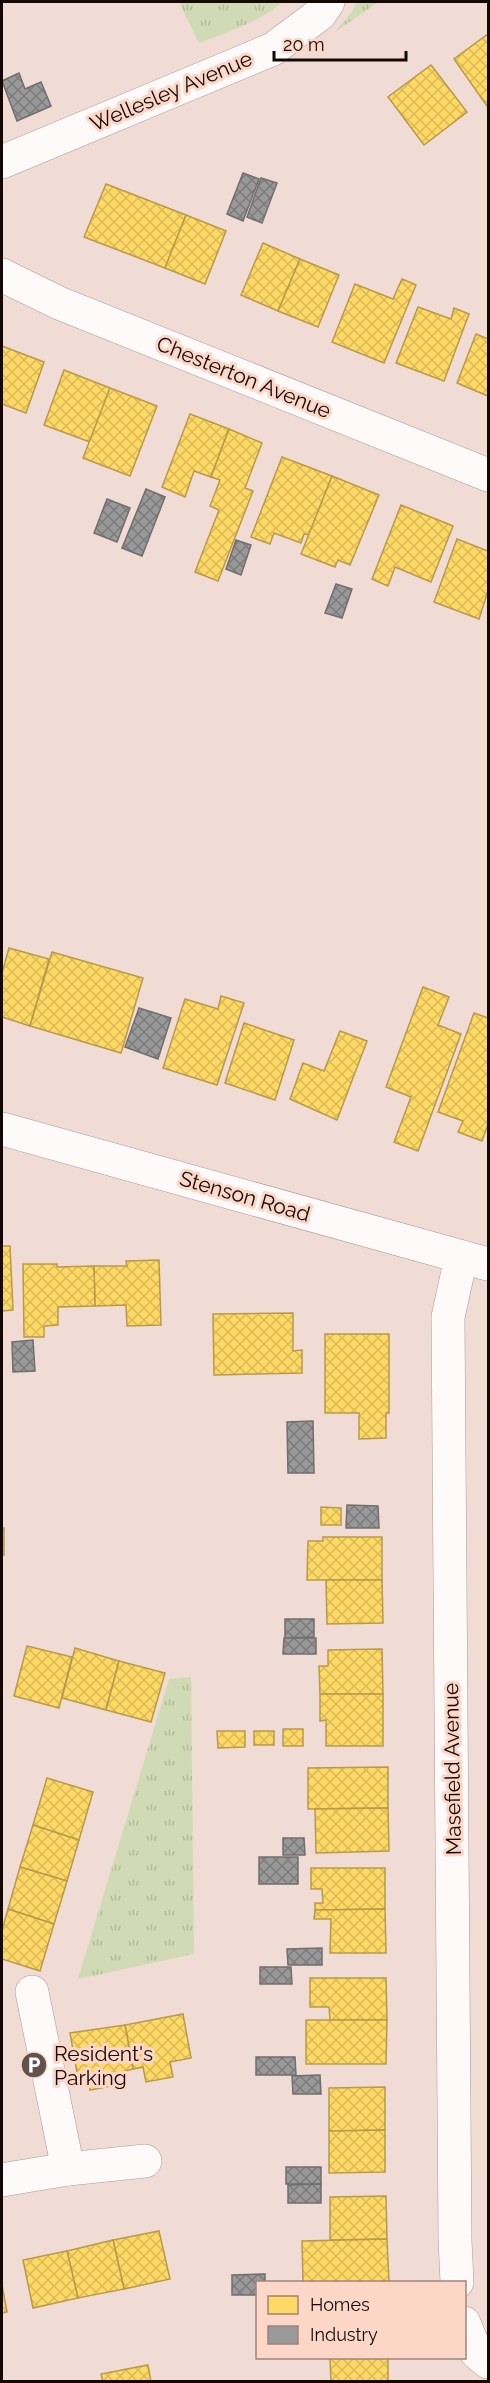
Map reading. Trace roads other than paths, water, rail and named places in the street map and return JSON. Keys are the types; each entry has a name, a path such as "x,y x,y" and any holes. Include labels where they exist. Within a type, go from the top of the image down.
{"street":[{"name":"Wellesley Avenue","path":"2,162 273,49 320,14 328,2"},
{"name":"Chesterton Avenue","path":"2,276 70,307 489,475"},
{"name":"Stenson Road","path":"2,1129 475,1261"},
{"name":"Masefield Avenue","path":"457,2281 448,1317 475,1261"},
{"path":"32,1992 68,2169"},
{"path":"2,2180 68,2169 145,2161"}],"place":[{"name":"Resident's Parking","path":"34,2065"}]}
